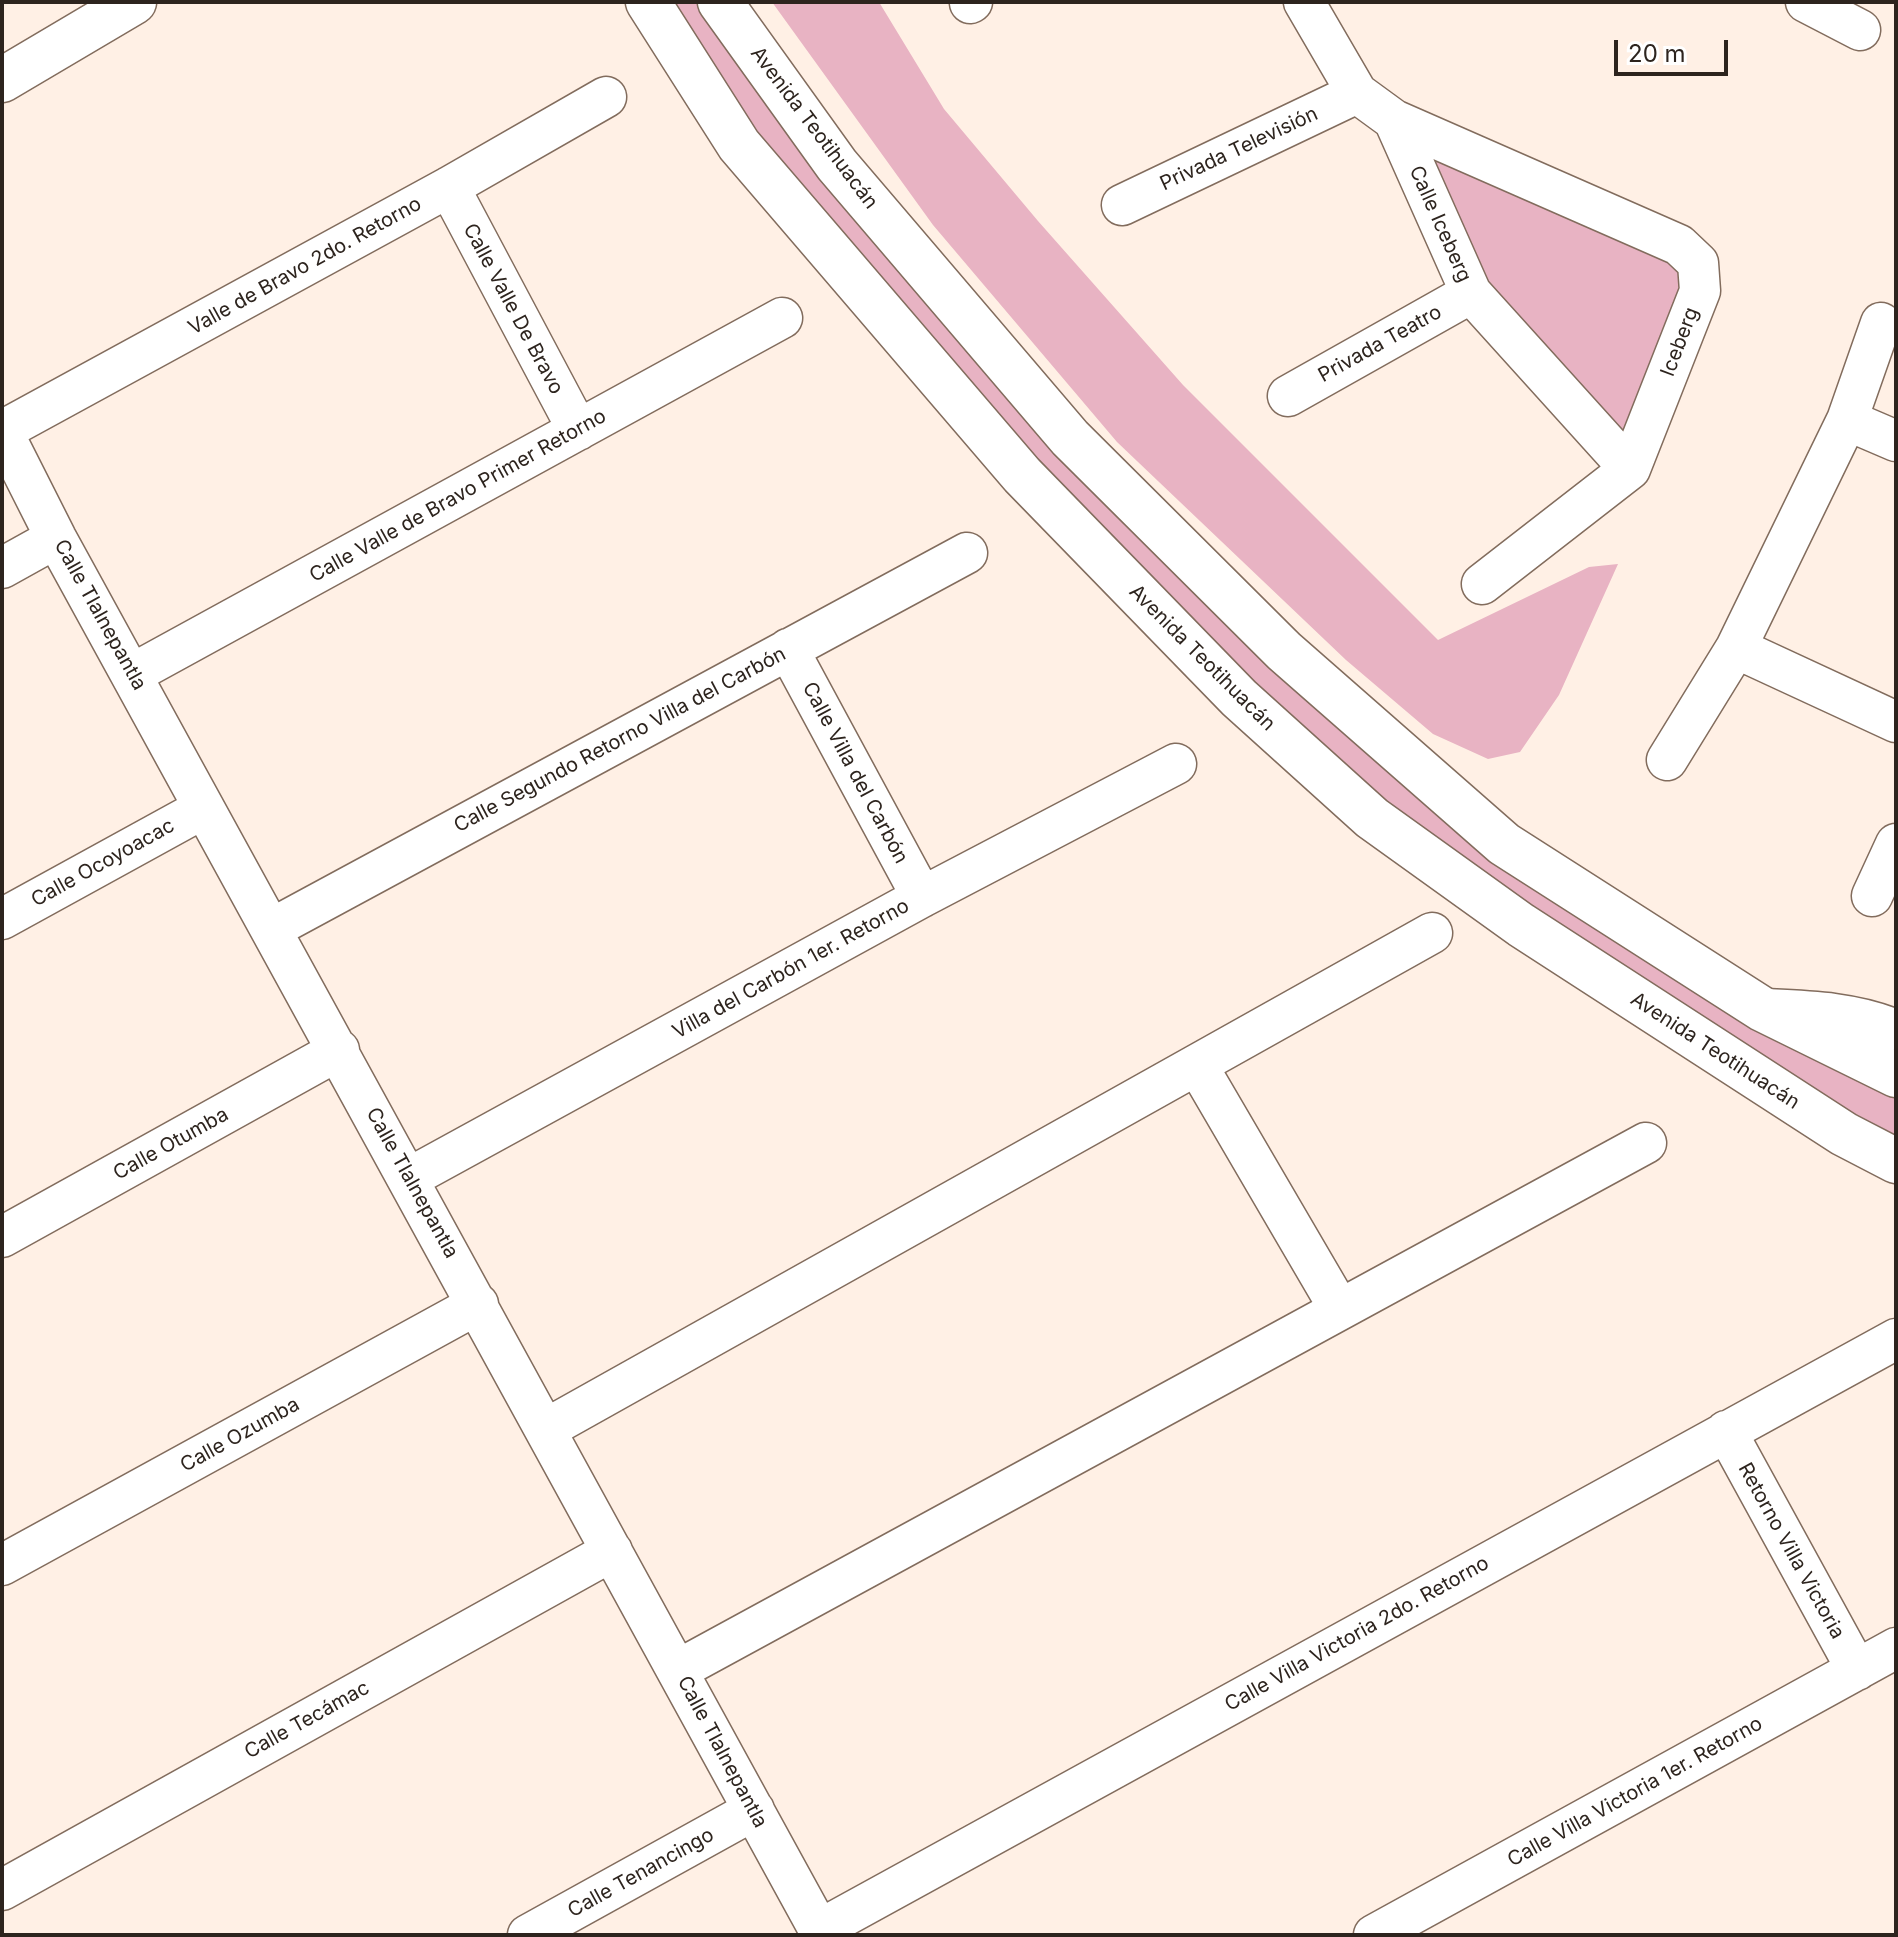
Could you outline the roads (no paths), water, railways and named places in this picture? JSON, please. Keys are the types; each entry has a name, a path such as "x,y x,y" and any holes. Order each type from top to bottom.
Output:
{"main road":[{"path":"2,80 134,2"},
{"name":"Avenida Teotihuacán","path":"648,2 749,157 1022,475 1239,698 1372,818 1521,925 1844,1134 1896,1161"},
{"name":"Avenida Teotihuacán","path":"720,2 837,165 1070,438 1284,651 1504,844 1762,1009 1896,1075"}],"street":[{"name":"Calle Iceberg","path":"1304,2 1357,93 1394,120 1471,293 1630,469"},
{"path":"1806,2 1860,30"},
{"name":"Privada Televisión","path":"1122,205 1357,93"},
{"name":"Valle de Bravo 2do. Retorno","path":"2,431 449,187 606,97"},
{"name":"Iceberg","path":"1394,120 1679,245 1698,263 1700,291 1630,469"},
{"name":"Calle Valle De Bravo","path":"449,187 578,430"},
{"name":"Privada Teatro","path":"1288,396 1471,293"},
{"name":"Calle Valle de Bravo Primer Retorno","path":"134,673 782,318"},
{"path":"1667,760 1736,648 1847,420 1881,323"},
{"path":"1847,420 1896,441"},
{"name":"Calle Tlalnepantla","path":"2,431 56,538 134,673 204,808 273,928 821,1932"},
{"path":"1482,584 1630,469"},
{"path":"2,568 56,538"},
{"name":"Calle Segundo Retorno Villa del Carbón","path":"273,928 967,553"},
{"path":"1736,648 1896,722"},
{"name":"Calle Villa del Carbón","path":"788,649 922,897"},
{"name":"Villa del Carbón 1er. Retorno","path":"409,1178 922,897 1176,764"},
{"name":"Calle Ocoyoacac","path":"2,919 204,808"},
{"path":"1872,896 1896,844"},
{"path":"546,1429 1432,933"},
{"path":"1762,1009 1826,1012 1877,1022 1896,1030"},
{"name":"Calle Otumba","path":"2,1237 339,1050"},
{"path":"1197,1065 1339,1308"},
{"path":"678,1670 1646,1143"},
{"name":"Calle Ozumba","path":"2,1565 478,1304"},
{"name":"Calle Villa Victoria 2do. Retorno","path":"821,1932 1896,1339"},
{"name":"Retorno Villa Victoria","path":"1726,1431 1857,1670"},
{"name":"Calle Tecámac","path":"2,1890 612,1551"},
{"name":"Calle Villa Victoria 1er. Retorno","path":"1374,1935 1896,1648"},
{"name":"Calle Tenancingo","path":"528,1935 754,1810"}]}
